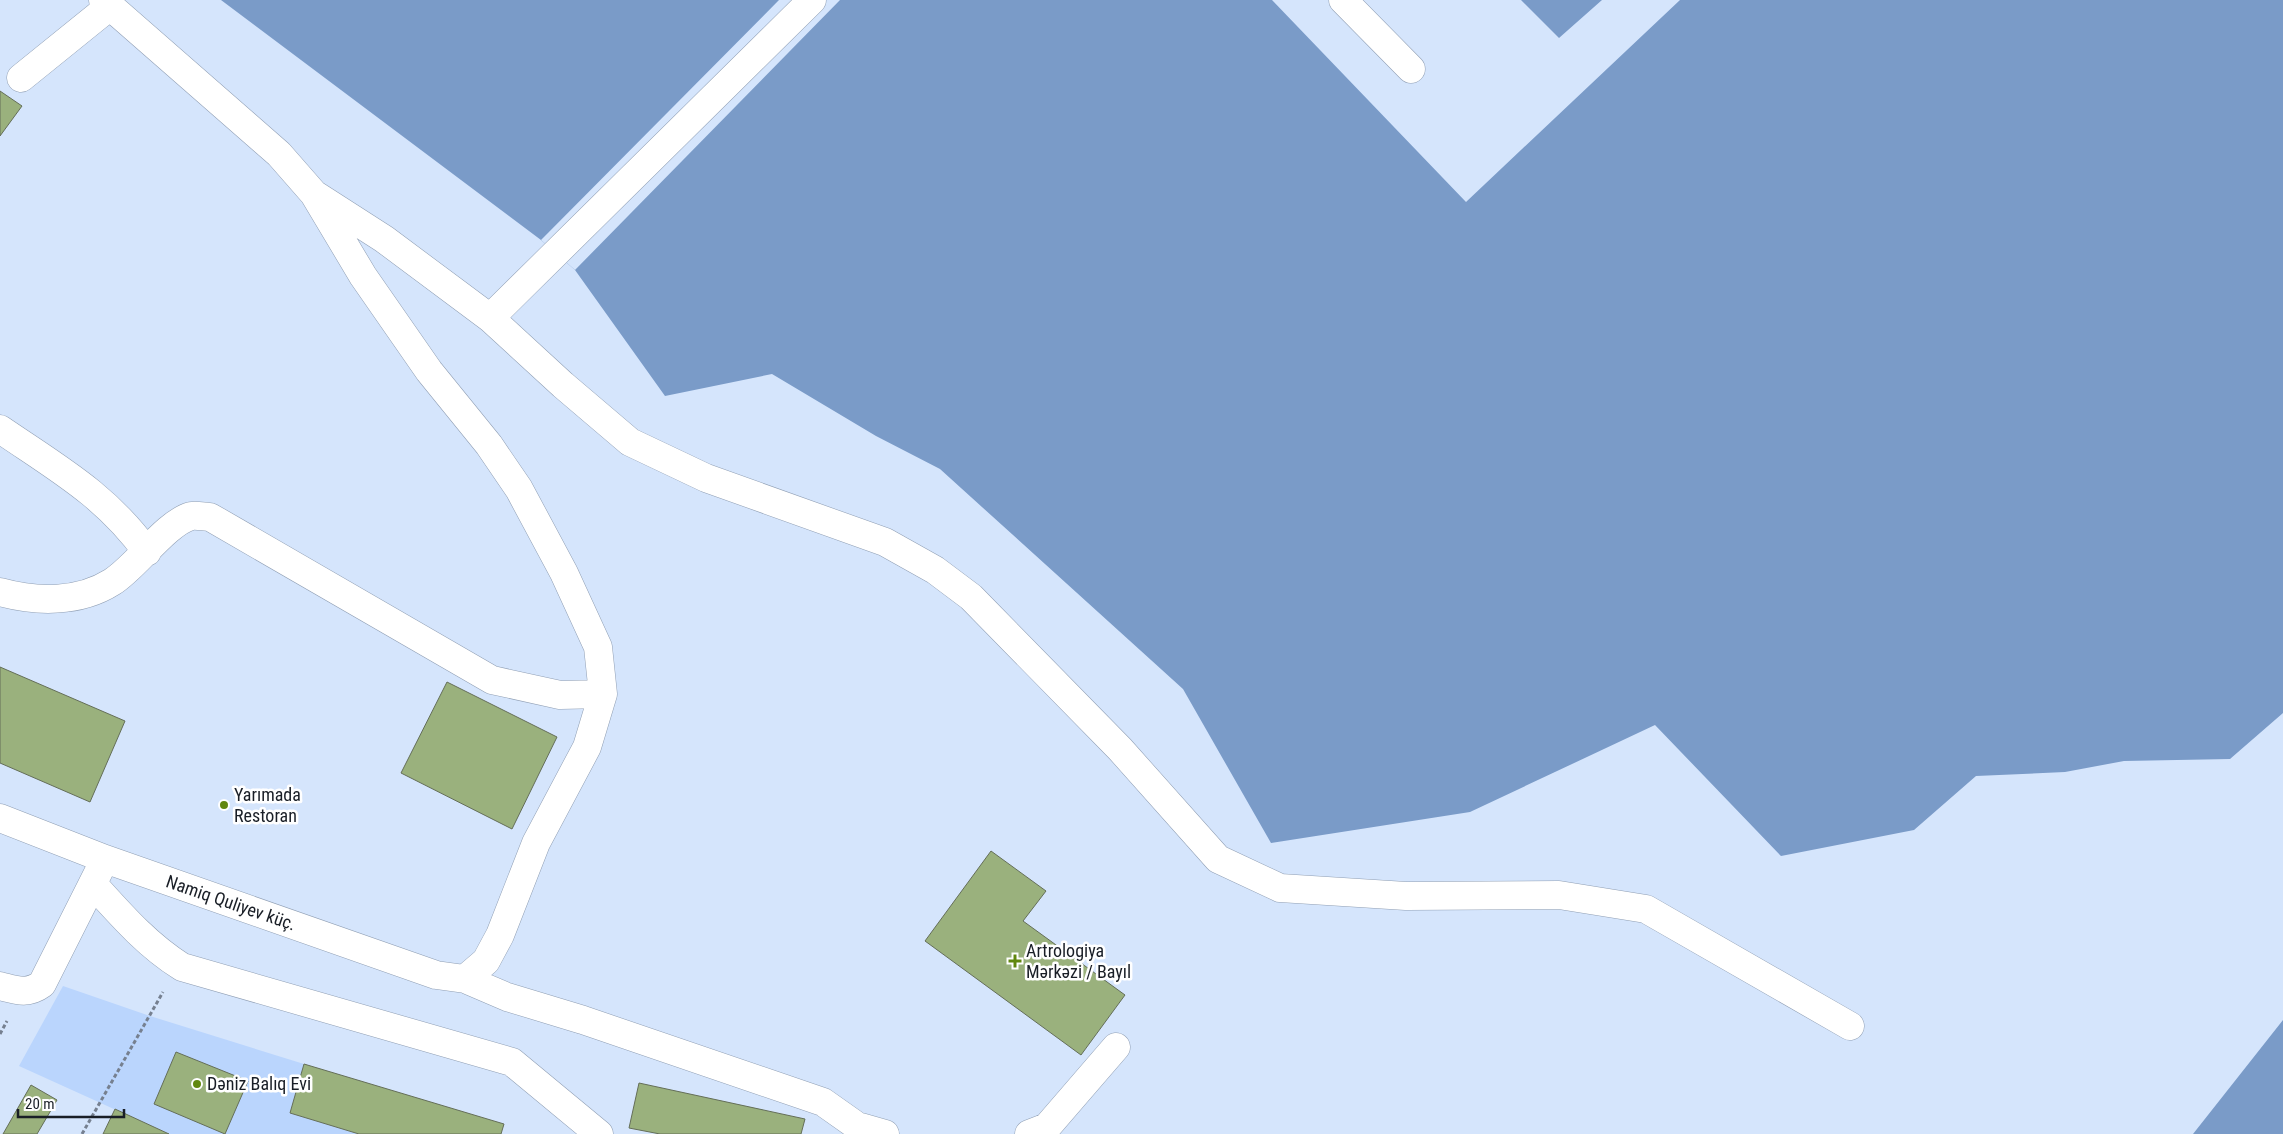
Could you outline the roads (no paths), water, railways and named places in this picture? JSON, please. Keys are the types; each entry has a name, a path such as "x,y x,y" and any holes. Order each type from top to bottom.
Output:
{"street":[{"path":"490,318 812,0"},
{"path":"1343,0 1411,69"},
{"path":"21,78 106,3 279,154 314,194 363,276 429,371 489,445 519,489 564,573 598,647 603,694 587,747 536,843 500,935 486,961 465,979"},
{"path":"314,194 384,239 490,318 563,385 630,442 706,478 885,542 935,570 978,604 1120,750 1218,859 1280,888 1406,896 1560,895 1646,909 1850,1026"},
{"path":"0,429 94,492 128,525 147,552"},
{"path":"0,592 34,599 75,598 112,582 147,552 174,525 192,516 210,517 492,680 560,695 603,694"},
{"name":"Namiq Quliyev küç.","path":"0,818 104,859 436,975 465,979 507,997 582,1020 823,1102 857,1130 885,1134"},
{"path":"0,986 23,992 33,991 42,984 104,859"},
{"path":"93,884 140,935 160,953 182,968 512,1062 599,1134"},
{"path":"1029,1134 1047,1127 1116,1047"}],"place":[{"name":"Yarımada Restoran","path":"224,805"},
{"name":"Artrologiya Mərkəzi / Bayıl","path":"1015,961"},
{"name":"Dəniz Balıq Evi","path":"197,1084"}]}
